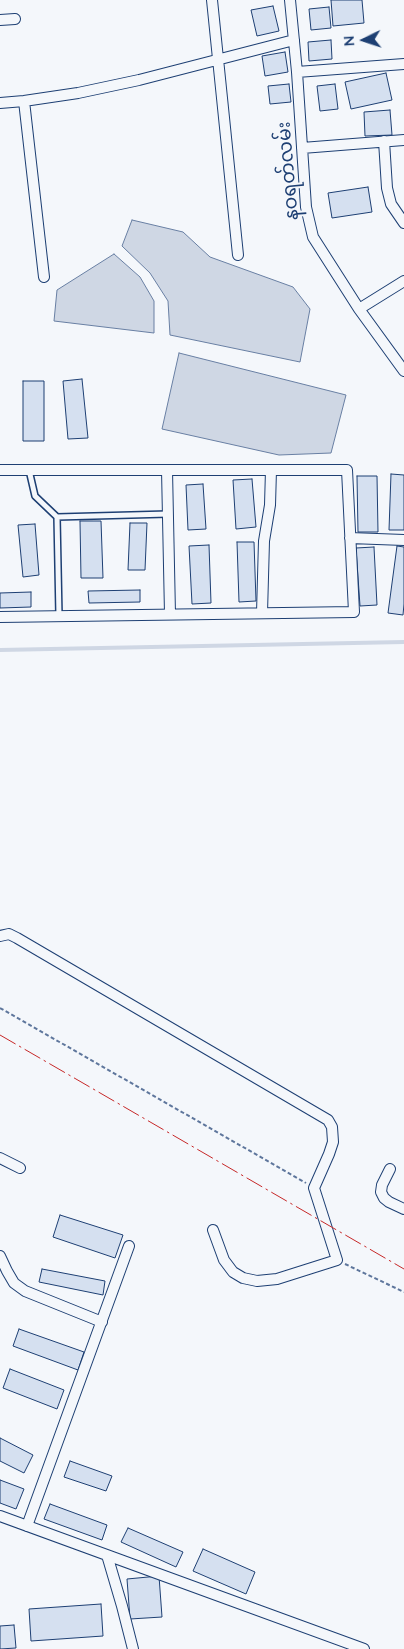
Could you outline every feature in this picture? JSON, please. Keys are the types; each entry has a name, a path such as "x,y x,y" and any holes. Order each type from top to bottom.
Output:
{"street":[{"path":"212,0 238,255"},
{"name":"နဝရတ်လမ်း","path":"290,0 298,72 306,207 313,236 359,309 404,371"},
{"path":"0,20 16,19"},
{"path":"0,103 78,93 139,80 218,58 294,40"},
{"path":"298,72 404,64"},
{"path":"24,101 44,276"},
{"path":"302,148 404,140"},
{"path":"384,142 387,188 391,204 404,223"},
{"path":"359,309 404,281"},
{"path":"0,470 347,470 354,612 0,617"},
{"path":"167,470 170,614"},
{"path":"262,613 264,541 270,505 271,470"},
{"path":"350,538 404,540"},
{"path":"0,936 9,934 17,938 328,1120 332,1127 333,1142 330,1154 314,1188 337,1260 277,1279 257,1281 243,1278 233,1272 224,1260 212,1230"},
{"path":"0,1158 20,1168"},
{"path":"390,1169 382,1185 384,1198 404,1209"},
{"path":"27,1526 129,1246"},
{"path":"0,1256 6,1271 14,1283 26,1291 102,1322"},
{"path":"0,1516 364,1649"},
{"path":"107,1555 133,1649"}],"lane":[{"path":"28,470 35,496 57,517 59,616"},
{"path":"57,517 168,514"}],"path":[{"path":"0,1008 314,1188"},
{"path":"337,1260 404,1292"}],"shaded area":[{"path":"132,220 183,232 210,257 293,287 310,309 300,362 170,335 168,301 150,273 122,246"},
{"path":"114,254 140,277 154,301 154,333 54,321 57,290"},
{"path":"179,353 346,395 331,453 279,455 162,429"}],"building":[{"path":"331,0 362,0 364,23 333,26"},
{"path":"273,6 279,31 257,36 251,10"},
{"path":"329,7 331,28 311,30 309,9"},
{"path":"331,40 332,59 309,61 308,42"},
{"path":"285,52 288,72 265,76 262,56"},
{"path":"386,73 392,100 351,109 345,82"},
{"path":"289,84 291,102 270,104 268,86"},
{"path":"335,84 338,109 320,111 317,86"},
{"path":"390,110 392,135 365,136 364,112"},
{"path":"368,187 372,212 332,218 328,193"},
{"path":"82,379 88,438 68,439 63,381"},
{"path":"23,381 44,381 44,441 23,441"},
{"path":"391,474 404,475 404,530 389,530"},
{"path":"357,476 377,476 378,532 358,532"},
{"path":"252,479 256,527 236,529 233,480"},
{"path":"203,484 206,529 188,530 186,485"},
{"path":"80,521 101,521 103,578 81,578"},
{"path":"130,523 147,523 145,570 128,570"},
{"path":"35,524 39,575 23,577 18,525"},
{"path":"237,542 254,542 256,601 239,602"},
{"path":"209,545 211,603 192,604 189,546"},
{"path":"397,546 404,547 403,615 388,613"},
{"path":"374,547 377,605 360,606 356,548"},
{"path":"140,590 140,602 89,603 88,591"},
{"path":"31,592 31,607 0,608 0,593"},
{"path":"60,1215 123,1235 115,1258 53,1237"},
{"path":"42,1269 105,1281 103,1295 39,1282"},
{"path":"19,1329 84,1352 78,1370 13,1346"},
{"path":"10,1369 64,1390 57,1409 3,1388"},
{"path":"0,1438 33,1455 24,1473 0,1461"},
{"path":"70,1461 112,1476 106,1491 64,1477"},
{"path":"0,1480 24,1489 16,1509 0,1503"},
{"path":"50,1504 107,1525 102,1540 44,1519"},
{"path":"128,1528 183,1552 176,1567 121,1542"},
{"path":"203,1549 255,1572 246,1594 193,1571"},
{"path":"159,1576 162,1617 130,1619 127,1579"},
{"path":"101,1604 103,1636 31,1641 29,1609"},
{"path":"14,1625 16,1648 0,1649 0,1626"}],"waterway":[{"path":"0,650 404,642"}],"power":[{"path":"0,1035 404,1269"}]}
